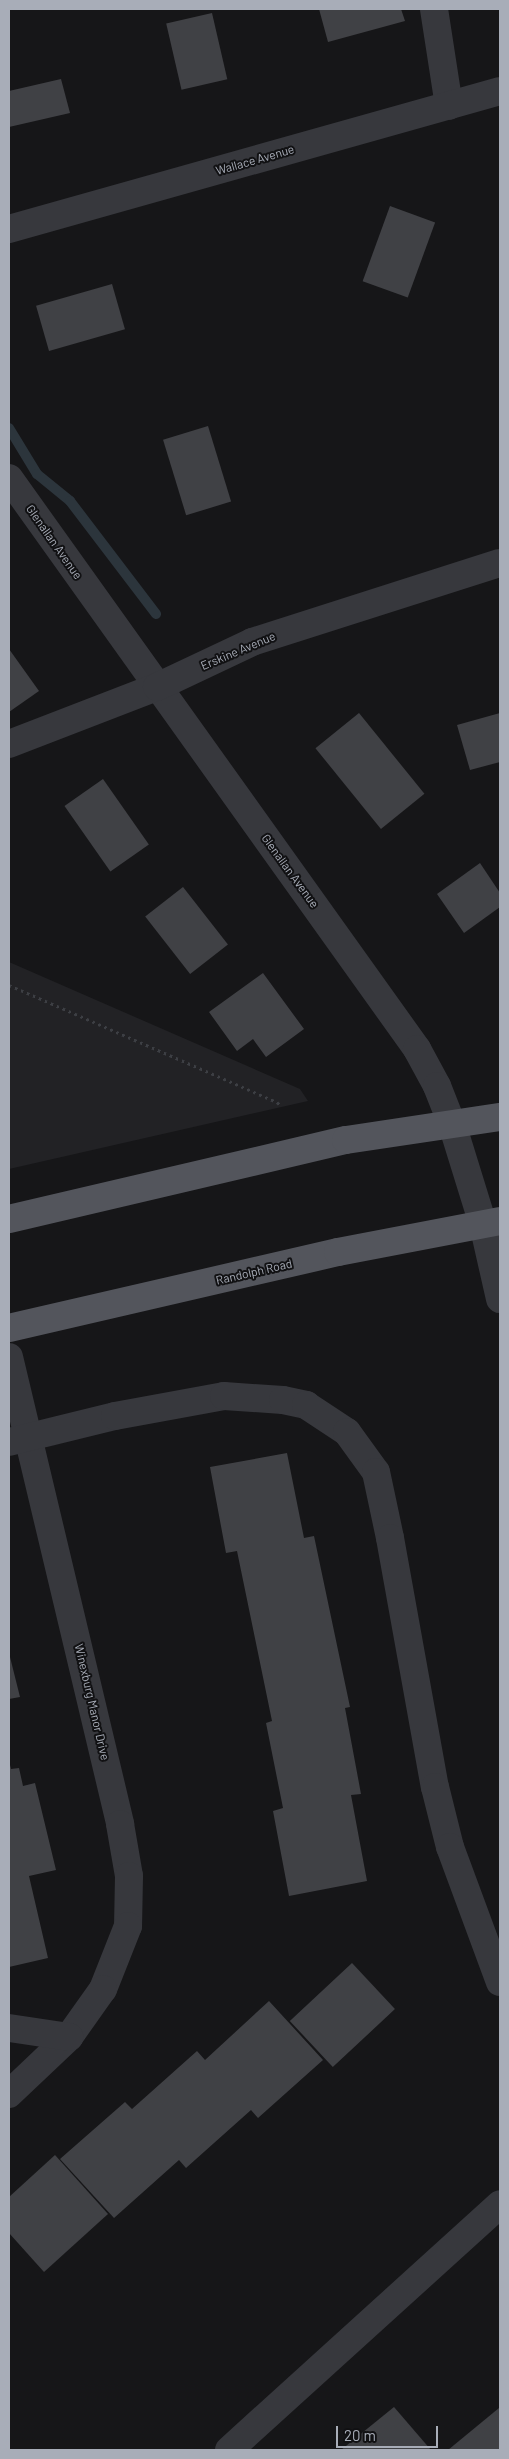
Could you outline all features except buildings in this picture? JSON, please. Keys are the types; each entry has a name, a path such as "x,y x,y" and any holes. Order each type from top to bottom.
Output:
{"main road":[{"path":"9,1219 346,1140 500,1117"},
{"name":"Randolph Road","path":"9,1328 338,1252 492,1222"}],"street":[{"path":"434,9 449,106"},
{"name":"Wallace Avenue","path":"9,229 500,92"},
{"name":"Glenallan Avenue","path":"9,478 417,1049 437,1086 492,1222 500,1298"},
{"name":"Erskine Avenue","path":"9,744 157,687 252,642 500,563"},
{"name":"Winexburg Manor Drive","path":"9,1357 19,1439 120,1824 129,1876 128,1926 103,1989 68,2037 9,2094"},
{"path":"19,1439 115,1416 224,1396 283,1400 306,1405 347,1432 376,1472 390,1538 435,1787 450,1847 500,1982"},
{"path":"9,2028 68,2037"},
{"path":"229,2450 500,2204"}],"path":[{"path":"9,985 268,1098 282,1106"}],"shaded area":[{"path":"9,962 300,1089 308,1101 9,1169"}],"waterway":[{"path":"9,428 37,474 70,501 156,614"}]}
